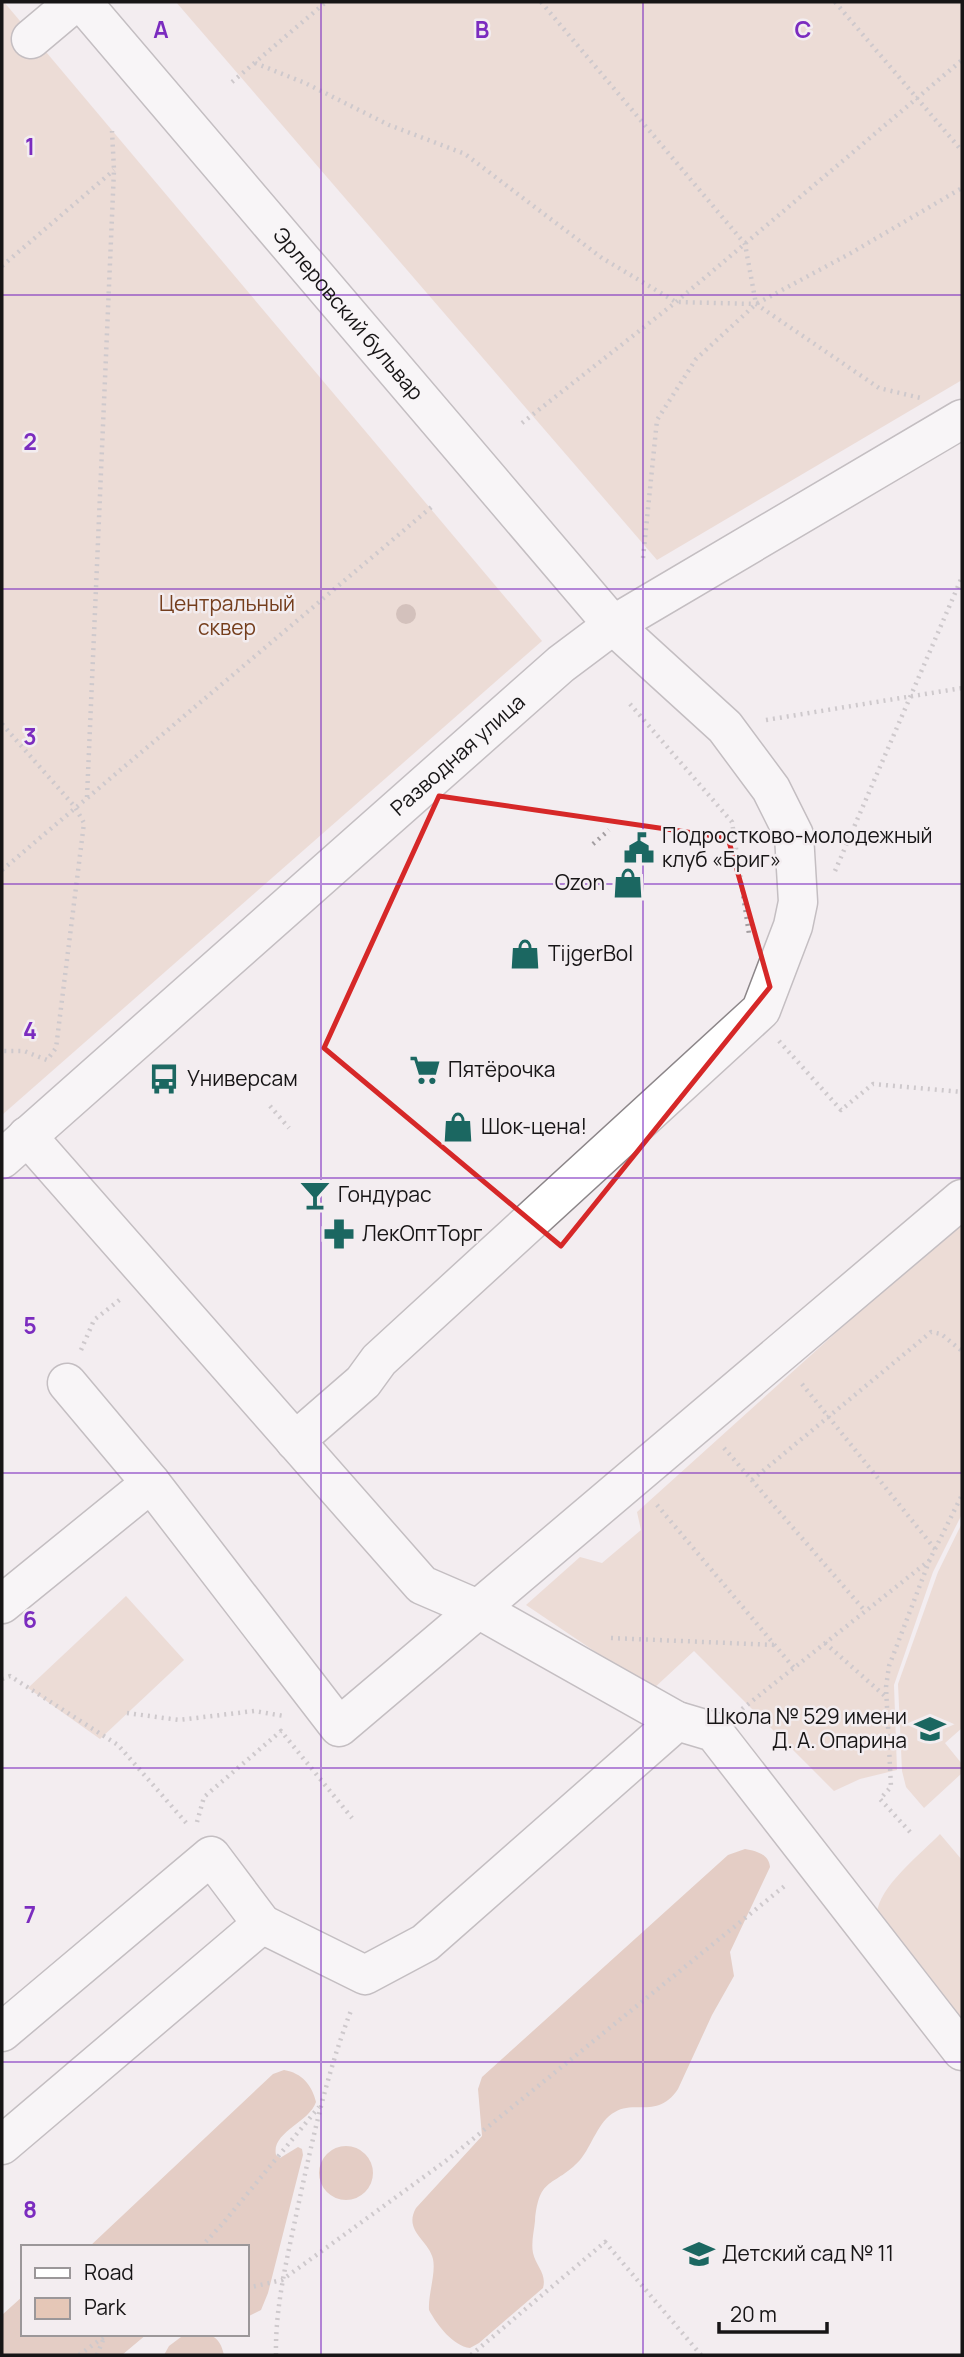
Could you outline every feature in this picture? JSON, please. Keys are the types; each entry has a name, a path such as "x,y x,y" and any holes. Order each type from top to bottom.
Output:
{"street":[{"path":"31,39 75,2"},
{"name":"Эрлеровский бульвар","path":"82,2 613,625 725,727 771,789 794,835 798,902 793,926 761,1010 379,1360 363,1381 295,1441"},
{"name":"Разводная улица","path":"14,1148 561,664 613,625 962,418"},
{"path":"14,1148 150,1276 422,1585 480,1609 677,1721 714,1732 962,2051"},
{"path":"66,1383 151,1483 339,1727 962,1199"},
{"path":"2,1604 151,1483"},
{"path":"2,2032 211,1856 262,1924 365,1975 425,1943 677,1721"},
{"path":"2,2146 262,1924"}],"path":[{"path":"232,82 326,2"},
{"path":"541,2 745,244 756,304"},
{"path":"835,2 962,151"},
{"path":"522,423 676,302 962,60"},
{"path":"255,63 305,83 388,125 465,154 602,258 676,302 756,304 879,388 929,400"},
{"path":"87,797 114,170 111,131"},
{"path":"2,266 114,170"},
{"path":"643,558 657,420 696,359 756,304 851,253 962,188"},
{"path":"2,870 435,504"},
{"path":"798,902 830,881 962,577"},
{"path":"725,727 962,688"},
{"path":"2,724 75,807 84,823 56,1048 47,1060 24,1051 2,1051"},
{"path":"593,844 609,830"},
{"path":"270,1106 289,1128"},
{"path":"66,1383 93,1320 150,1276"},
{"path":"752,1480 931,1332 941,1334 962,1351"},
{"path":"779,1355 935,1549"},
{"path":"701,1421 865,1611"},
{"path":"635,1478 794,1668"},
{"path":"909,1832 880,1799 891,1787 887,1698 889,1666 930,1559 962,1495"},
{"path":"714,1732 930,1559"},
{"path":"608,1638 775,1645"},
{"path":"825,1643 887,1698"},
{"path":"2,1679 10,1676 118,1745 194,1832 204,1797 281,1731 352,1818"},
{"path":"248,2288 282,2280 447,2160 815,1861"},
{"path":"276,2355 282,2280 319,2106 338,2045 365,1975"},
{"path":"203,2245 319,2106"},
{"path":"471,2355 606,2242 701,2355"},
{"path":"79,2355 106,2336"},
{"path":"97,2355 106,2336"}],"highlighted area":[{"path":"439,796 728,838 770,987 561,1246 324,1048"}],"green space":[{"name":"Центральный сквер","path":"2,2 542,641 2,1115"},
{"path":"176,2 962,2 962,380 657,560"},
{"path":"962,1219 962,1514 933,1572 894,1685 897,1770 860,1779 834,1791 694,1651 652,1690 526,1605 580,1557 602,1563 641,1530 637,1512"},
{"name":"Школа № 529 имени Д. А. Опарина","path":"962,1523 962,1728 945,1743 962,1764 962,1773 924,1808 906,1787 902,1771 898,1684 938,1572"},
{"path":"126,1596 184,1660 100,1739 28,1688"},
{"path":"940,1834 962,1860 962,2035 877,1914 879,1904 893,1882"}],"shaded area":[{"path":"745,1849 765,1856 770,1867 730,1952 734,1976 712,2015 678,2089 662,2104 622,2109 609,2116 580,2160 544,2189 537,2206 532,2245 534,2258 544,2278 543,2288 479,2343 470,2348 458,2343 441,2328 429,2310 433,2259 415,2229 413,2216 416,2208 482,2136 478,2089 482,2077 728,1855"},
{"path":"284,2070 296,2074 312,2090 316,2102 306,2116 279,2140 276,2147 276,2155 280,2158 298,2147 302,2149 303,2155 268,2293 261,2310 248,2316 248,2245 91,2245 273,2074"},
{"path":"351,2146 361,2150 369,2158 373,2173 369,2188 361,2196 341,2200 331,2196 323,2188 319,2168 323,2158 331,2150"},
{"path":"21,2298 21,2336 145,2336 122,2355 2,2355 2,2315"},
{"path":"182,2336 210,2336 219,2342 224,2355 164,2355 169,2346"}],"place":[{"name":"Подростково-молодежный клуб «Бриг»","path":"639,848"},
{"name":"Ozon","path":"628,883"},
{"name":"TijgerBol","path":"525,954"},
{"name":"Пятёрочка","path":"425,1070"},
{"name":"Универсам","path":"164,1079"},
{"name":"Шок-цена!","path":"458,1127"},
{"name":"Гондурас","path":"315,1195"},
{"name":"ЛекОптТорг","path":"339,1234"},
{"name":"Школа № 529 имени Д. А. Опарина","path":"930,1729"},
{"name":"Детский сад № 11","path":"699,2254"}]}
